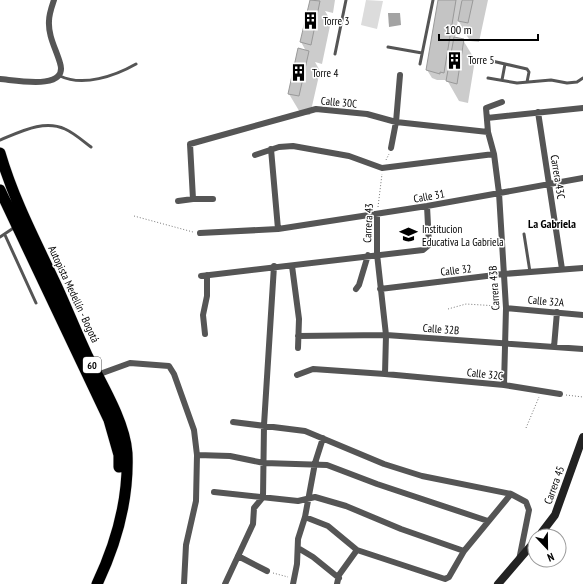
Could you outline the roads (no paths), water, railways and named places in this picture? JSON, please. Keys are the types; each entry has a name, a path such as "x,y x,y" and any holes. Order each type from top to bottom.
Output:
{"highway":[{"name":"Autopista Medellín - Bogotá","path":"0,153 7,177 21,212 120,427 127,453 126,495 121,522 111,552 97,584"},
{"name":"Autopista Medellín - Bogotá","path":"0,190 109,420 119,455 119,493 112,529 103,554 89,584"}],"main road":[{"name":"Carrera 45","path":"545,528 555,515 581,447 583,437"},
{"path":"498,584 527,551"}],"street":[{"path":"0,79 43,82 60,76 62,71 61,64 51,37 48,20 54,0"},
{"path":"391,148 396,122 400,75"},
{"path":"502,102 488,106 487,118 583,108"},
{"name":"Calle 30C","path":"193,199 190,144 316,109 367,114 396,122 488,132"},
{"name":"Carrera 43C","path":"538,112 562,269"},
{"name":"Carrera 43B","path":"487,118 488,132 494,154 499,193 506,308 504,385"},
{"path":"254,155 270,149 293,146 349,156 382,168 494,154"},
{"path":"270,149 278,229"},
{"name":"Calle 31","path":"200,233 278,229 427,206 583,178"},
{"path":"178,201 213,199"},
{"path":"205,334 203,315 207,296 204,275 274,266 292,266 427,248 429,245 427,206"},
{"name":"Carrera 43","path":"377,214 377,254 386,335 385,374"},
{"path":"356,289 359,285 368,255"},
{"path":"225,584 253,524 254,508 263,497 264,425 274,266"},
{"path":"292,266 299,319 298,348"},
{"name":"Calle 32","path":"380,289 503,274 583,268"},
{"name":"Calle 32A","path":"506,308 583,315"},
{"path":"554,347 557,312"},
{"name":"Calle 32B","path":"298,336 386,335 583,349"},
{"path":"97,375 130,363 169,366 174,374 194,430 197,455 196,501 186,545 184,584"},
{"name":"Calle 32C","path":"297,375 313,369 385,374 504,385 560,394"},
{"path":"233,422 264,425 305,432 384,464 422,476 511,494 526,502 529,510 518,562"},
{"path":"293,582 298,564 298,539 305,517 315,463 323,438"},
{"path":"197,455 230,456 264,463 304,465 315,463 327,465 377,484 488,521"},
{"path":"214,492 298,501 315,497 346,506 464,552"},
{"path":"305,517 328,526 357,550 445,579 449,577 464,552 511,494"},
{"path":"298,548 313,557 338,581 357,550"},
{"path":"238,556 267,571"}],"lane":[{"path":"335,54 346,0"},
{"path":"420,64 433,0"},
{"path":"388,47 422,53"},
{"path":"492,60 527,69 529,72 527,82"},
{"path":"60,76 67,80 89,80 122,72 136,64"},
{"path":"502,80 505,64"},
{"path":"488,78 517,82 551,80 567,83 577,82 583,78"},
{"path":"0,140 28,130 49,125 65,129 91,146"},
{"path":"0,237 16,226"},
{"path":"524,234 530,272"},
{"path":"5,235 36,303"}],"place":[{"name":"Torre 3","path":"310,21"},
{"name":"Torre 5","path":"455,60"},
{"name":"Torre 4","path":"299,73"},
{"name":"Institucion Educativa La Gabriela","path":"409,235"}],"district":[{"name":"La Gabriela","path":"552,224"}]}
